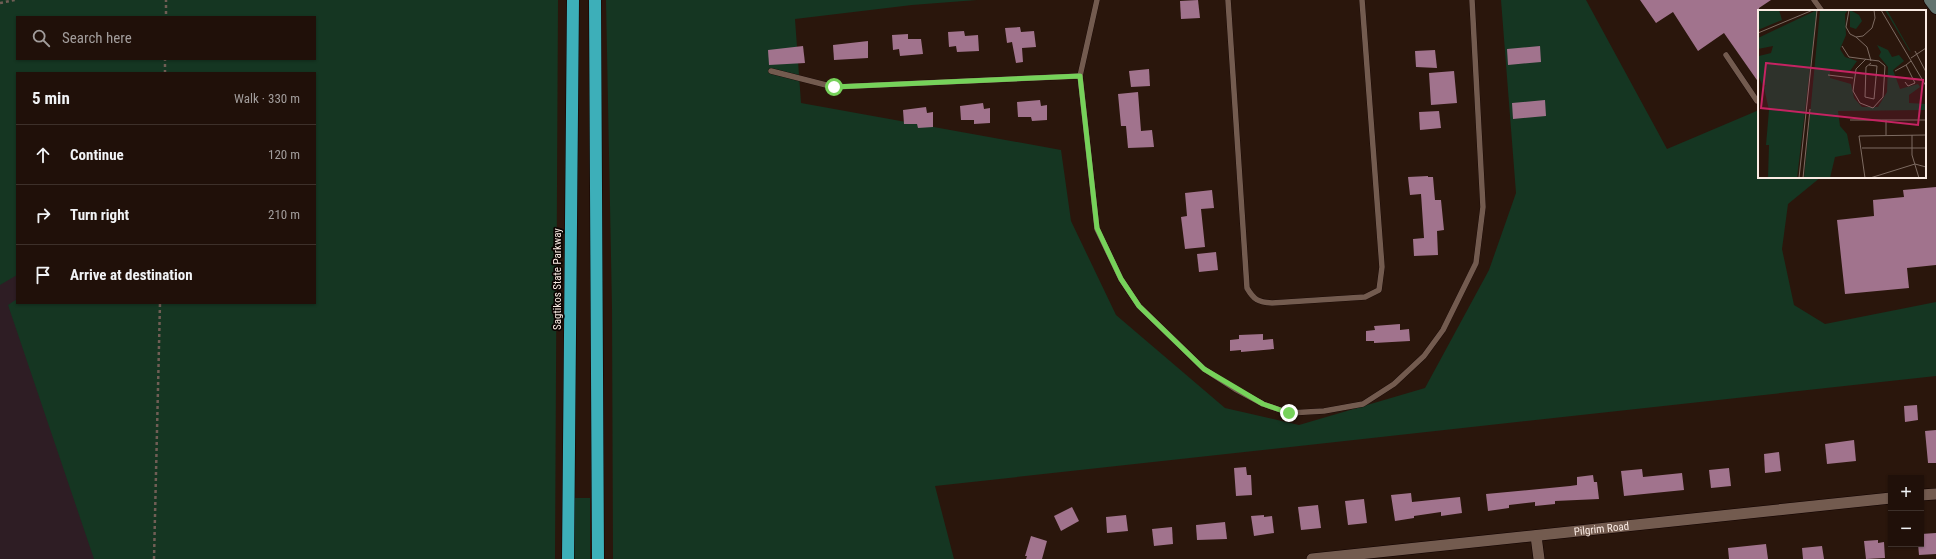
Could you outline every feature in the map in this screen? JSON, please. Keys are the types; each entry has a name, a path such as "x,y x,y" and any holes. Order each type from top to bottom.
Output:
{"highway":[{"name":"Sagtikos State Parkway","path":"568,559 572,0"},
{"path":"595,0 598,559"}],"main road":[{"path":"1930,0 1936,8"}],"street":[{"path":"1924,495 1936,494"},
{"name":"Pilgrim Road","path":"1312,559 1888,498"},
{"path":"1536,536 1539,559"}],"lane":[{"path":"1097,0 1080,76 1097,228 1121,279 1139,306 1204,369 1263,404 1289,413 1324,412 1363,404 1394,384 1424,356 1443,330 1476,263 1483,207 1472,0"},
{"path":"1228,0 1247,288 1254,299 1261,303 1272,303 1365,297 1379,290 1382,267 1362,0"},
{"path":"1814,0 1821,10"},
{"path":"1726,55 1758,100"},
{"path":"771,71 834,87 1080,76"}],"path":[{"path":"0,3 16,0"},
{"path":"165,0 166,16"},
{"path":"164,72 165,60"},
{"path":"154,559 160,304"}],"shaded area":[{"path":"0,0 16,16 16,304 17,304 138,559 0,559"}],"green space":[{"path":"0,0 558,0 555,559 94,559 8,305 16,300 16,304 316,304 316,72 16,72 16,276 0,285"},
{"path":"606,0 977,0 912,5 795,19 801,103 1061,150 1071,221 1116,315 1225,408 1299,425 1425,388 1489,270 1516,193 1501,0 1586,0 1667,149 1758,110 1758,178 1820,178 1788,204 1782,249 1794,305 1825,324 1936,302 1936,376 935,486 954,559 613,559 612,308"},
{"path":"575,498 590,498 590,559 574,559"}],"building":[{"path":"1198,0 1200,18 1181,19 1180,1"},
{"path":"1640,0 1771,0 1758,10 1758,82 1724,33 1698,51 1673,12 1656,23"},
{"path":"1020,27 1021,32 1034,31 1036,47 1022,48 1023,62 1016,63 1012,42 1007,43 1005,28"},
{"path":"964,31 965,36 978,35 979,51 957,52 956,46 949,47 948,32"},
{"path":"908,34 908,39 921,39 923,54 900,56 899,49 893,50 892,35"},
{"path":"868,41 868,58 834,60 833,45"},
{"path":"803,46 805,63 769,65 768,50"},
{"path":"1540,46 1541,62 1508,65 1507,49"},
{"path":"1435,50 1437,68 1416,67 1415,51"},
{"path":"1149,69 1150,86 1131,87 1129,71"},
{"path":"1454,71 1457,103 1431,105 1429,73"},
{"path":"1138,92 1141,131 1152,130 1154,147 1128,148 1126,126 1121,126 1118,94"},
{"path":"1040,100 1041,106 1047,105 1047,120 1032,121 1031,117 1018,117 1017,102"},
{"path":"1545,100 1546,116 1513,119 1512,103"},
{"path":"983,103 984,109 990,108 990,123 974,124 974,120 961,120 960,106"},
{"path":"926,107 927,113 933,112 933,127 918,128 917,124 904,124 903,110"},
{"path":"1439,111 1441,128 1420,130 1419,112"},
{"path":"1408,177 1433,177 1435,200 1441,200 1444,230 1437,231 1438,255 1414,256 1413,239 1424,238 1421,194 1410,195"},
{"path":"1936,187 1936,265 1907,268 1909,288 1845,294 1837,220 1874,216 1873,200 1904,197 1903,190"},
{"path":"1212,190 1214,208 1201,209 1205,247 1185,249 1181,217 1187,216 1185,193"},
{"path":"1216,252 1218,270 1199,272 1197,254"},
{"path":"1400,324 1400,330 1409,329 1410,341 1374,343 1374,341 1366,341 1366,331 1375,330 1374,326"},
{"path":"1263,334 1263,340 1273,339 1274,349 1241,352 1241,350 1230,351 1230,340 1239,339 1239,335"},
{"path":"1917,405 1918,420 1905,422 1904,406"},
{"path":"1936,430 1936,463 1928,463 1925,431"},
{"path":"1854,440 1856,461 1827,464 1825,444"},
{"path":"1779,452 1781,471 1765,473 1764,454"},
{"path":"1246,467 1247,475 1251,475 1252,495 1236,496 1234,468"},
{"path":"1729,468 1731,486 1711,488 1709,470"},
{"path":"1642,469 1643,477 1682,473 1684,490 1624,496 1621,471"},
{"path":"1593,475 1594,482 1597,482 1599,499 1555,501 1555,504 1535,506 1535,502 1509,505 1509,508 1488,511 1486,494 1577,485 1577,477"},
{"path":"1411,493 1412,502 1460,497 1462,513 1441,516 1441,512 1414,516 1414,518 1395,521 1391,495"},
{"path":"1364,499 1367,523 1348,525 1345,501"},
{"path":"1318,505 1321,528 1301,530 1298,507"},
{"path":"1072,507 1079,521 1061,531 1054,516"},
{"path":"1126,515 1128,531 1107,533 1106,517"},
{"path":"1264,515 1264,517 1272,516 1274,533 1254,536 1251,516"},
{"path":"1225,522 1227,539 1197,540 1196,525"},
{"path":"1172,527 1173,544 1154,546 1152,529"},
{"path":"1936,533 1936,554 1919,555 1918,547 1924,547 1924,534"},
{"path":"1031,536 1047,541 1042,559 1026,559 1027,556 1025,556"},
{"path":"1878,540 1878,543 1884,542 1885,558 1866,559 1864,541"},
{"path":"1766,544 1768,559 1729,559 1728,548"},
{"path":"1822,546 1824,559 1803,559 1802,548"}],"route":[{"path":"834,87 1080,76 1097,228 1121,279 1139,306 1204,369 1263,404 1289,413"}]}
